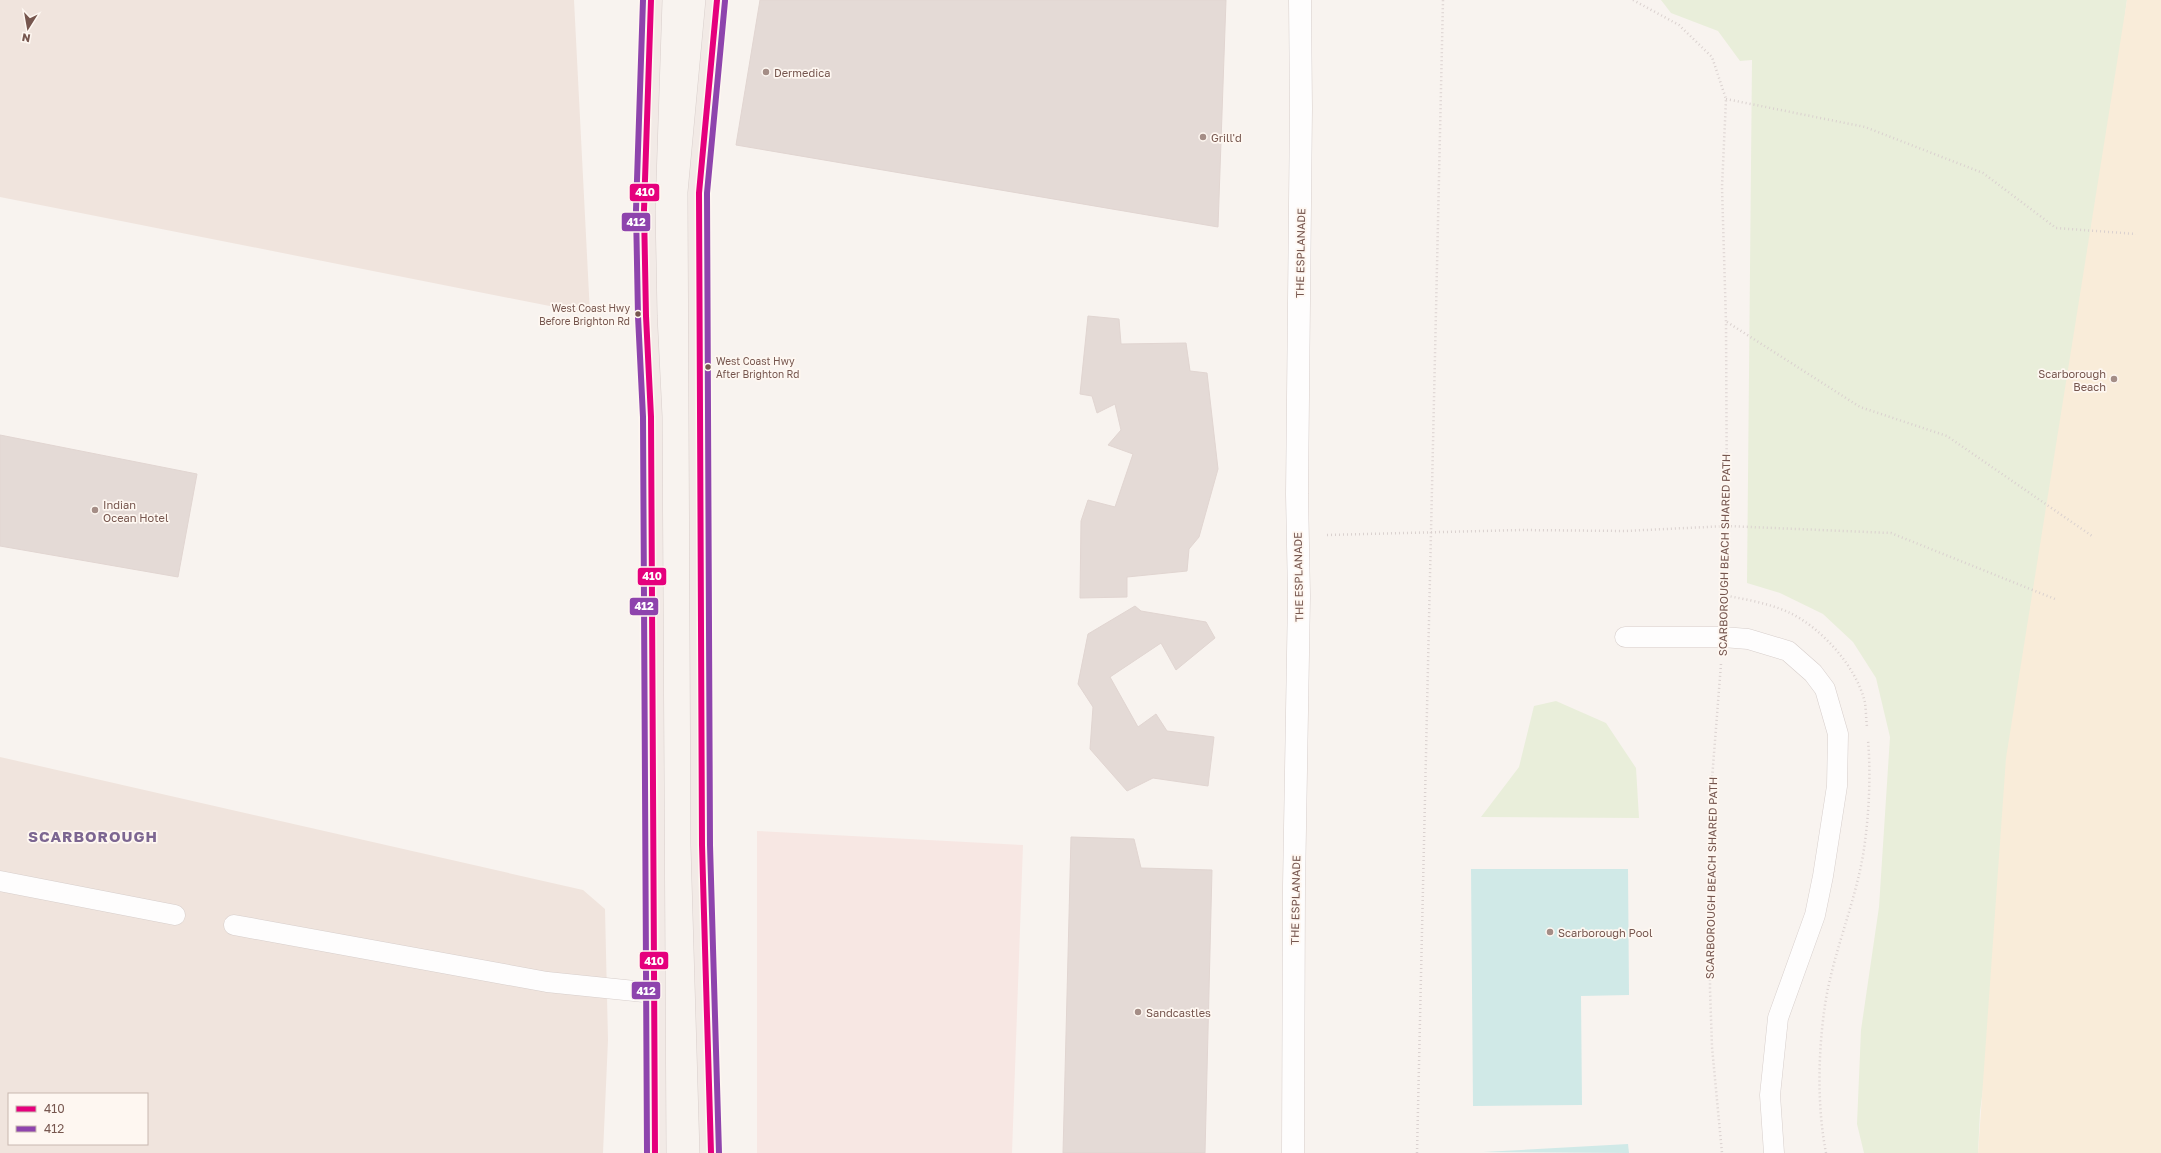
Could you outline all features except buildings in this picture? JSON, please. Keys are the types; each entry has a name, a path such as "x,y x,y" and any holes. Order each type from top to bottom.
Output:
{"highway":[{"path":"651,0 644,210 646,316 651,417 654,1153"},
{"path":"711,1153 702,844 699,193 717,0"}],"street":[{"name":"THE ESPLANADE","path":"1293,1153 1294,886 1299,596 1300,0"}],"lane":[{"path":"1625,637 1724,637 1748,639 1788,651 1813,673 1825,689 1838,734 1837,786 1823,876 1815,915 1778,1018 1770,1095 1774,1153"},
{"path":"0,881 175,915"},
{"path":"234,925 547,982 654,993"}],"path":[{"path":"1417,1153 1443,0"},
{"name":"SCARBOROUGH BEACH SHARED PATH","path":"1634,0 1679,25 1712,57 1726,99 1722,187 1726,322 1727,526 1723,595 1724,637 1711,792 1710,989 1712,1047 1722,1153"},
{"path":"1726,99 1866,127 1983,173 2056,228 2136,234"},
{"path":"1726,322 1860,407 1947,436 2092,536"},
{"path":"1298,535 1521,530 1625,531 1727,526 1891,533 2056,600"}],"shaded area":[{"path":"0,0 574,0 590,314 0,197"},
{"path":"0,757 583,890 605,909 608,1040 603,1153 0,1153"},
{"path":"757,831 1023,845 1012,1153 757,1153"}],"green space":[{"path":"1661,0 2127,0 1980,1112 1978,1153 1864,1153 1857,1124 1861,1030 1879,907 1890,737 1876,678 1853,642 1823,614 1780,593 1747,583 1752,60 1740,61 1718,31 1671,13"},
{"path":"1556,701 1606,723 1636,768 1639,818 1481,817 1519,767 1534,706"}],"sand":[{"name":"Scarborough Beach","path":"2127,0 2161,0 2161,1153 1978,1153 2006,758"}],"water":[{"name":"Scarborough Pool","path":"1471,869 1628,869 1629,995 1581,996 1582,1105 1473,1106"},
{"path":"1628,1144 1629,1153 1483,1152"}],"transit line":[{"name":"412","path":"643,0 636,210 638,316 643,417 647,1153"},
{"name":"410","path":"651,0 644,210 646,316 651,417 655,1153"},
{"name":"410","path":"711,1153 702,845 699,193 717,0"},
{"name":"412","path":"719,1153 710,845 707,193 725,1"}],"place":[{"name":"Dermedica","path":"766,72"},
{"name":"Grill'd","path":"1203,137"},
{"name":"West Coast Hwy Before Brighton Rd","path":"638,314"},
{"name":"West Coast Hwy After Brighton Rd","path":"708,367"},
{"name":"Scarborough Beach","path":"2114,379"},
{"name":"Indian Ocean Hotel","path":"95,510"},
{"name":"Scarborough Pool","path":"1550,932"},
{"name":"Sandcastles","path":"1138,1012"}],"district":[{"name":"SCARBOROUGH","path":"93,836"}]}
